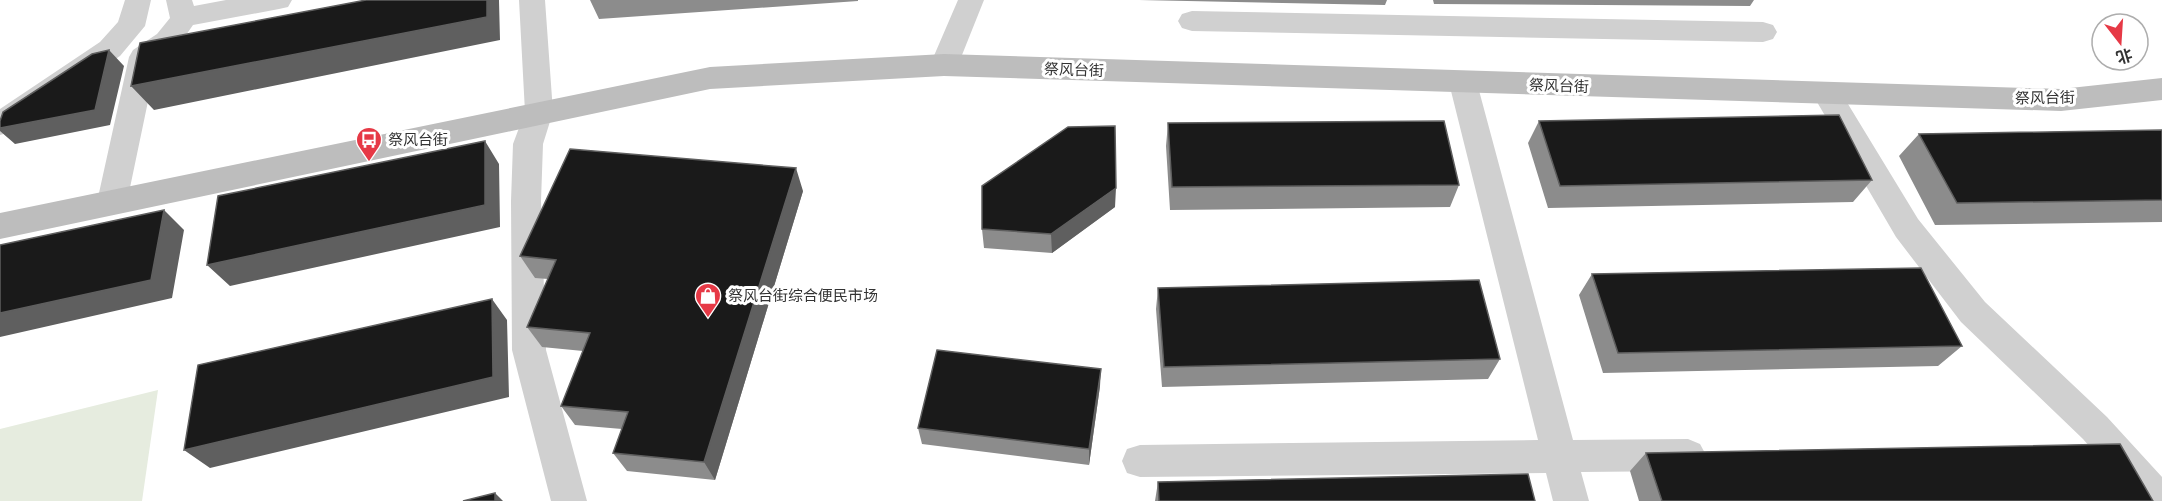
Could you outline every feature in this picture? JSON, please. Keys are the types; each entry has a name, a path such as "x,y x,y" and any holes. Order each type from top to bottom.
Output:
{"main road":[{"name":"祭风台街","path":"0,226 710,78 944,65 2061,100 2162,88"}],"street":[{"path":"0,124 110,49 132,26 138,0"},
{"path":"156,51 176,33 182,9 279,0"},
{"path":"532,0 539,112 528,144 526,201 529,350 569,501"},
{"path":"944,65 971,0"},
{"path":"1192,21 1416,13 1763,32"},
{"path":"112,202 143,57 156,51 202,42"},
{"path":"1463,83 1571,501"},
{"path":"1827,94 1907,228 1973,312 2096,428 2160,501"},
{"path":"2067,450 2115,450"},
{"path":"1140,461 1725,454"}],"shaded area":[{"path":"158,390 142,501 0,501 0,429"}],"building":[{"path":"366,0 487,0 487,17 131,86 140,43"},
{"path":"109,50 95,110 0,128 3,112 92,54"},
{"path":"1839,115 1872,180 1560,186 1539,121"},
{"path":"1444,121 1459,185 1172,187 1168,123"},
{"path":"1115,126 1116,188 1051,234 982,229 982,186 1068,127"},
{"path":"2162,130 2162,200 1957,203 1919,134"},
{"path":"485,141 485,205 207,265 218,196"},
{"path":"570,149 796,168 704,462 613,453 628,412 561,406 590,333 527,327 556,260 520,256"},
{"path":"164,210 151,280 0,313 0,245"},
{"path":"1921,268 1962,346 1618,353 1592,274"},
{"path":"1479,280 1500,359 1164,367 1158,288"},
{"path":"492,299 493,377 184,450 198,365"},
{"path":"937,350 1101,369 1089,449 918,428"},
{"path":"2120,444 2153,501 1662,501 1646,453"},
{"path":"1528,474 1535,501 1159,501 1158,482"},
{"path":"495,493 495,501 463,501"}],"place":[{"name":"祭风台街","path":"369,163"},
{"name":"祭风台街综合便民市场","path":"708,319"}]}
